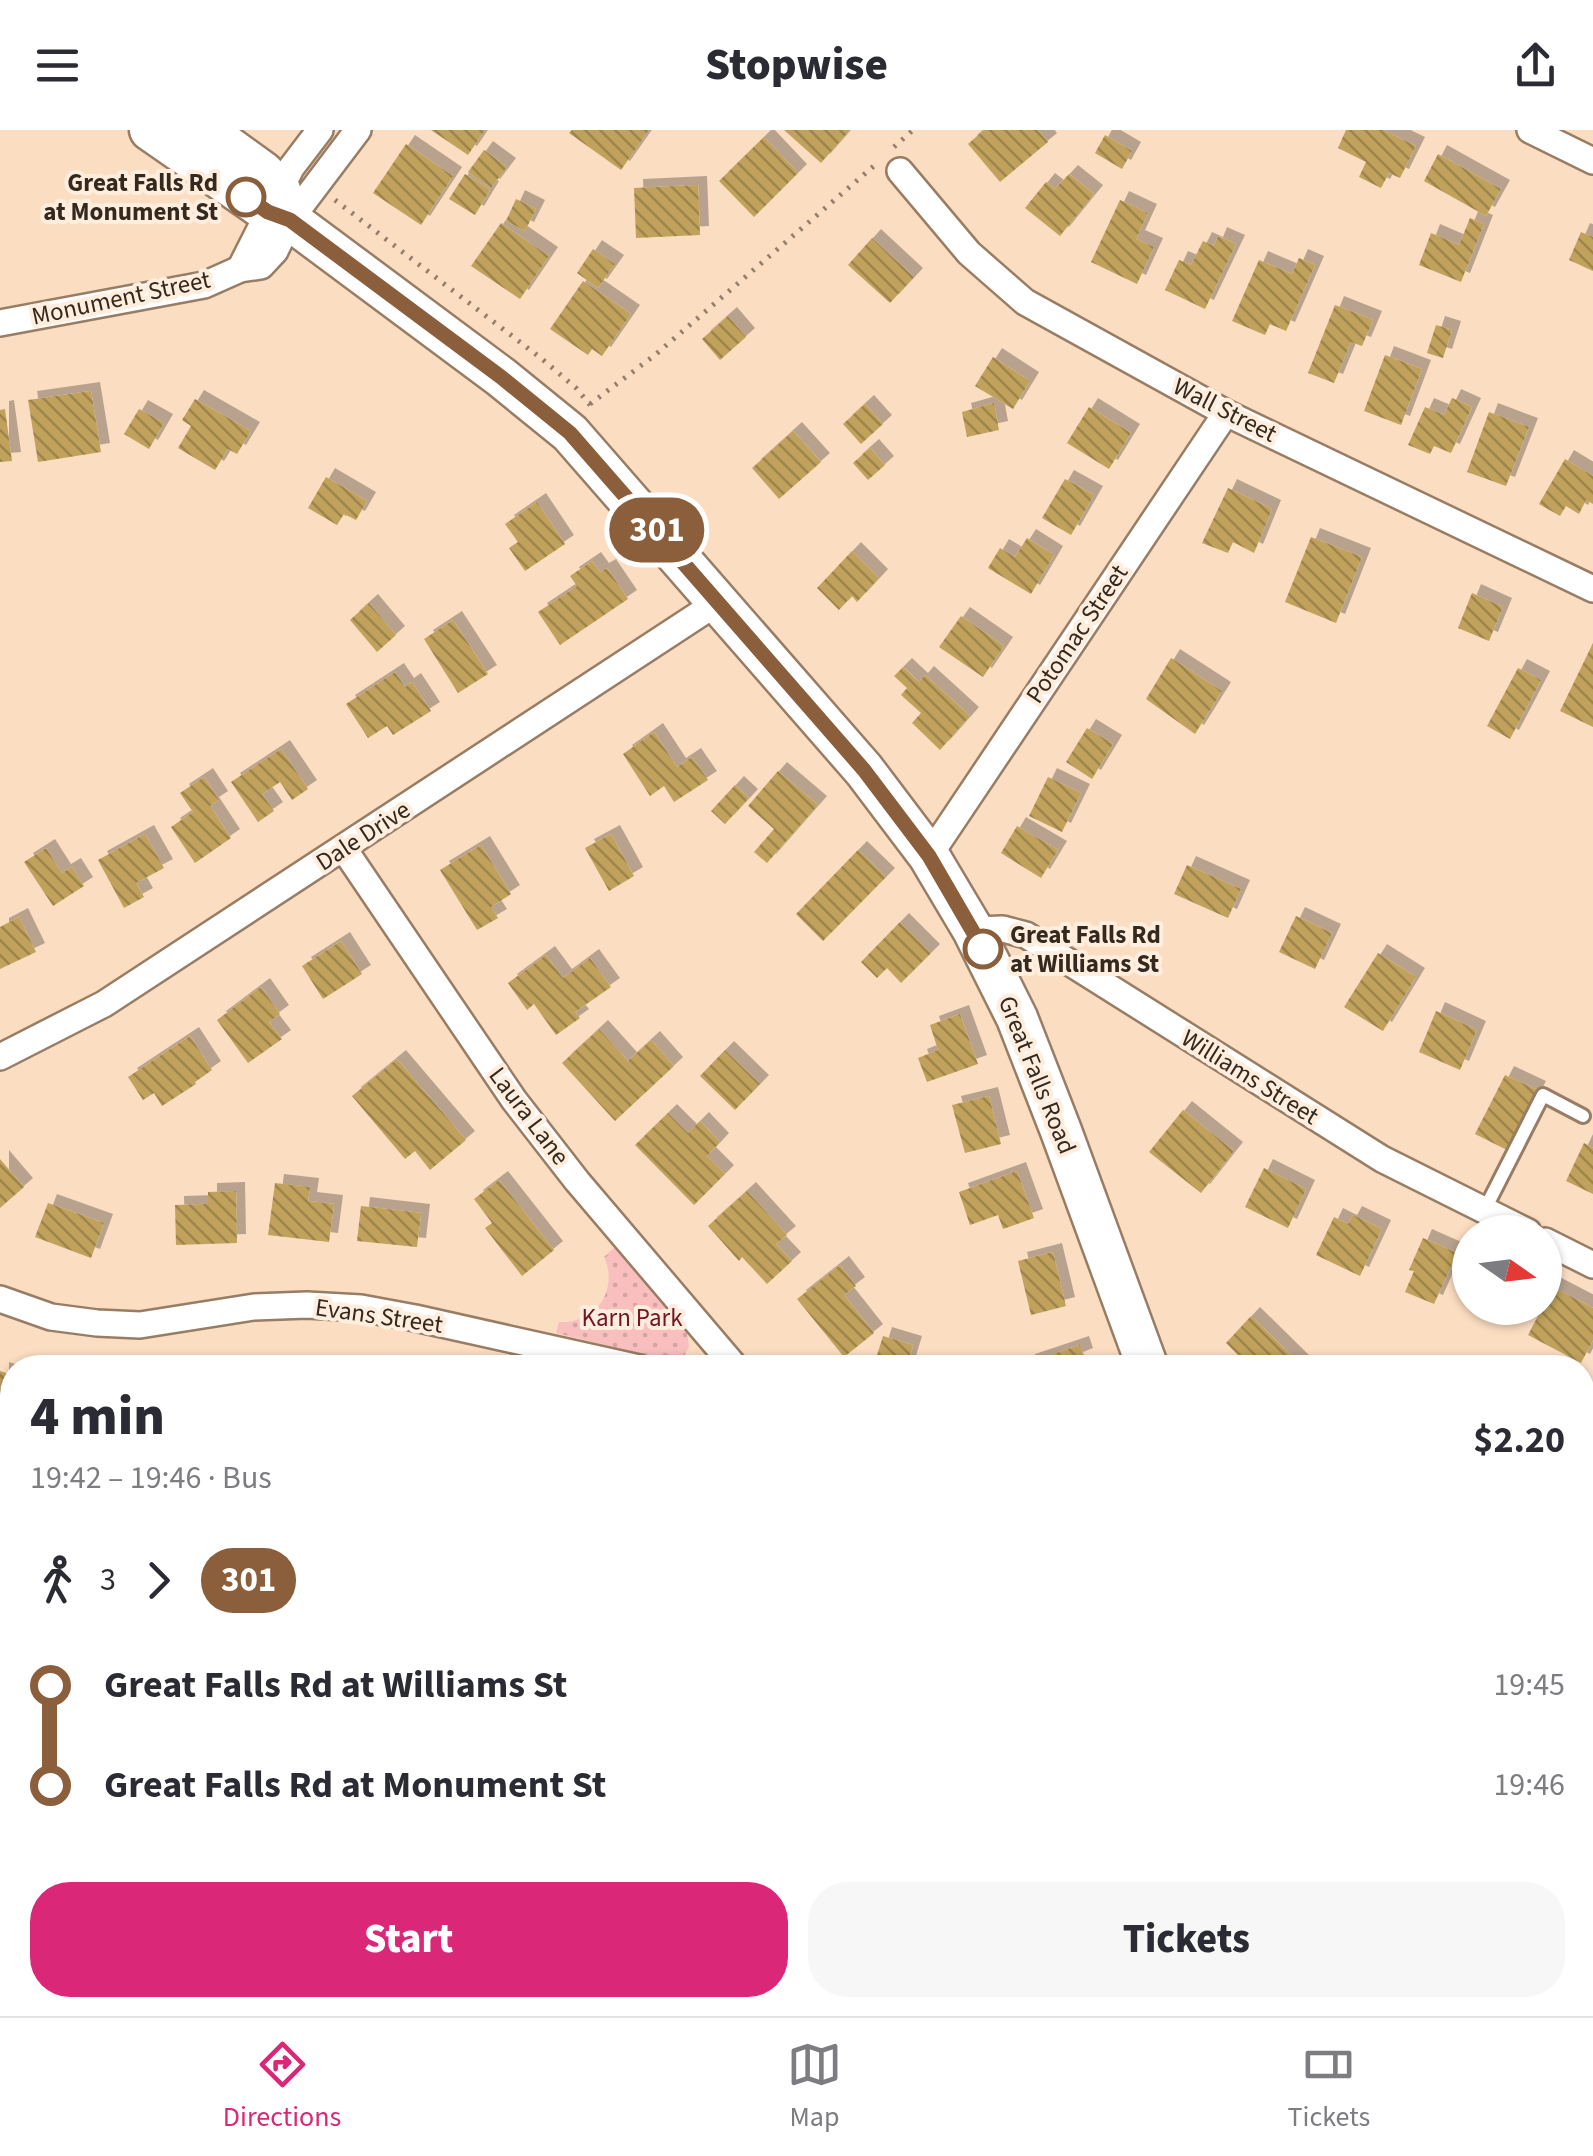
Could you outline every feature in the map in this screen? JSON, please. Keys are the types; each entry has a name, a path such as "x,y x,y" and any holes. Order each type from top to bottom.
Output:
{"main road":[{"name":"Great Falls Road","path":"150,130 279,208 570,433 864,770 929,856 973,930 1017,1018 1143,1355"},
{"name":"Great Falls Road","path":"205,130 264,172 279,208"}],"street":[{"path":"279,208 292,168 320,130"},
{"path":"279,208 358,130"},
{"path":"1530,130 1593,161"},
{"name":"Wall Street","path":"900,171 969,254 1025,302 1226,413 1593,590"},
{"name":"Monument Street","path":"0,323 204,284 240,269 261,266 275,250 279,208"},
{"name":"Potomac Street","path":"929,856 1226,413"},
{"name":"Dale Drive","path":"0,1057 104,1004 718,602"},
{"name":"Laura Lane","path":"344,849 514,1100 725,1355"},
{"name":"Williams Street","path":"973,930 1003,929 1026,936 1382,1159 1492,1215"},
{"path":"1562,1250 1593,1265"},
{"name":"Evans Street","path":"0,1299 51,1317 97,1324 140,1325 254,1307 361,1308 580,1355"}],"lane":[{"path":"1484,1211 1543,1096 1582,1116"}],"path":[{"path":"590,404 655,354 914,130"}],"green space":[{"name":"Karn Park","path":"615,1247 687,1331 689,1347 685,1355 647,1355 556,1333 559,1322 584,1317 601,1303 608,1281 604,1257"}],"building":[{"path":"431,130 485,130 468,155"},
{"path":"649,130 621,170 569,133"},
{"path":"784,130 850,130 821,163"},
{"path":"984,130 1038,130 1048,142 1000,182 968,144"},
{"path":"1346,130 1383,130 1416,146 1400,178 1389,173 1381,188 1359,177 1366,162 1338,148"},
{"path":"1105,135 1132,151 1122,169 1095,153"},
{"path":"764,137 798,173 754,217 719,181"},
{"path":"406,144 453,176 421,225 373,193"},
{"path":"484,150 507,167 491,188 468,172"},
{"path":"1438,154 1501,189 1486,216 1424,181"},
{"path":"465,174 490,190 475,215 449,199"},
{"path":"1069,174 1094,194 1060,236 1025,208 1046,182 1055,189"},
{"path":"698,185 700,235 636,238 634,188"},
{"path":"516,199 536,209 525,231 506,221"},
{"path":"1120,200 1148,213 1136,239 1154,247 1137,284 1091,262"},
{"path":"1470,218 1484,224 1461,282 1419,265 1431,233 1459,245"},
{"path":"501,223 549,256 520,299 471,266"},
{"path":"1581,232 1593,237 1593,271 1569,260"},
{"path":"1218,236 1236,244 1205,309 1165,290 1179,260 1191,265 1203,241 1214,246"},
{"path":"872,238 914,277 890,303 848,265"},
{"path":"593,249 615,264 598,288 577,273"},
{"path":"1299,258 1315,265 1286,331 1270,324 1265,335 1232,321 1259,260 1292,274"},
{"path":"583,281 631,314 602,356 592,349 588,355 550,329"},
{"path":"1335,305 1373,320 1362,346 1351,342 1334,383 1308,373"},
{"path":"728,316 746,337 720,360 702,339"},
{"path":"1436,325 1452,330 1443,358 1427,353"},
{"path":"1385,355 1422,369 1401,425 1364,411"},
{"path":"993,357 1030,381 1013,409 975,386"},
{"path":"91,391 101,452 38,462 28,400"},
{"path":"1452,398 1472,407 1451,453 1434,446 1430,454 1408,445 1425,407 1444,415"},
{"path":"195,399 251,431 237,454 228,449 215,470 178,448 191,426 182,420"},
{"path":"994,403 999,430 967,437 962,412"},
{"path":"865,404 883,424 861,444 843,424"},
{"path":"1089,407 1131,433 1109,469 1067,443"},
{"path":"5,409 12,461 0,462 0,410"},
{"path":"139,409 164,423 149,449 124,434"},
{"path":"1489,412 1529,427 1506,486 1467,472"},
{"path":"793,431 821,462 779,499 752,468"},
{"path":"870,448 885,465 868,480 853,463"},
{"path":"1565,459 1593,476 1593,504 1586,500 1579,514 1566,506 1560,516 1539,504"},
{"path":"326,477 367,501 356,520 344,514 337,525 308,508"},
{"path":"1065,479 1094,495 1071,535 1042,518"},
{"path":"1228,488 1272,509 1254,553 1233,542 1228,553 1202,543"},
{"path":"537,502 565,544 525,571 509,548 518,542 505,524"},
{"path":"1311,537 1362,557 1336,623 1285,602"},
{"path":"1027,538 1054,555 1031,594 988,568 1000,548 1015,557"},
{"path":"852,551 879,578 857,602 852,596 839,610 817,588"},
{"path":"592,561 600,572 607,568 628,599 560,645 538,612 577,586 570,576"},
{"path":"1472,593 1503,607 1489,641 1458,628"},
{"path":"369,603 396,635 377,652 350,620"},
{"path":"961,616 1004,646 983,677 939,647"},
{"path":"453,620 488,674 458,693 424,639"},
{"path":"1593,643 1593,727 1560,711"},
{"path":"1171,658 1222,691 1195,734 1146,699"},
{"path":"903,667 919,682 925,675 970,716 940,750 912,723 921,713 901,695 907,688 894,676"},
{"path":"1518,668 1541,680 1510,739 1487,726"},
{"path":"395,672 405,687 412,682 431,711 393,735 387,726 368,738 346,704"},
{"path":"1087,728 1113,744 1092,779 1066,762"},
{"path":"654,732 677,767 692,757 708,780 674,802 664,786 650,796 623,754"},
{"path":"281,749 308,789 292,800 280,782 262,794 274,811 258,822 231,782"},
{"path":"778,771 818,805 767,863 754,852 774,829 748,806"},
{"path":"204,777 219,800 210,806 231,838 195,863 171,827 193,812 180,793"},
{"path":"1048,777 1081,793 1062,832 1029,816"},
{"path":"735,785 749,798 725,824 711,811"},
{"path":"1017,826 1058,850 1041,878 1001,853"},
{"path":"145,834 164,868 136,883 144,897 124,908 98,860"},
{"path":"611,834 634,876 609,891 585,848"},
{"path":"481,845 511,894 491,907 498,918 477,930 440,870"},
{"path":"46,848 62,873 72,867 84,886 53,906 24,862"},
{"path":"858,850 886,877 823,941 796,914"},
{"path":"1187,865 1241,889 1228,918 1174,894"},
{"path":"1296,916 1332,933 1315,969 1279,952"},
{"path":"19,917 36,952 0,969 0,927"},
{"path":"900,922 931,953 901,983 887,968 877,978 861,962"},
{"path":"341,941 362,974 323,999 302,966"},
{"path":"1378,953 1416,977 1383,1031 1344,1007"},
{"path":"546,955 563,978 590,958 611,987 575,1012 580,1018 556,1035 534,1004 527,1010 508,983"},
{"path":"261,987 280,1014 269,1022 282,1039 248,1063 217,1020"},
{"path":"1436,1011 1477,1030 1460,1070 1419,1052"},
{"path":"960,1014 978,1064 927,1082 918,1058 938,1050 930,1025"},
{"path":"599,1029 628,1061 651,1040 674,1066 615,1121 562,1063"},
{"path":"190,1036 212,1070 162,1106 154,1093 143,1100 128,1077"},
{"path":"725,1050 760,1084 735,1110 700,1076"},
{"path":"397,1059 466,1140 430,1170 415,1151 405,1159 352,1096"},
{"path":"1505,1075 1537,1090 1507,1150 1475,1134"},
{"path":"989,1096 1001,1144 965,1153 952,1105"},
{"path":"1183,1110 1234,1151 1201,1193 1149,1152"},
{"path":"668,1113 688,1133 700,1121 720,1142 707,1156 725,1174 694,1205 635,1145"},
{"path":"1584,1143 1593,1148 1593,1194 1566,1181"},
{"path":"0,1159 24,1187 0,1208"},
{"path":"1264,1168 1306,1189 1288,1228 1245,1207"},
{"path":"1017,1171 1034,1218 1003,1229 998,1215 970,1225 959,1192"},
{"path":"499,1180 554,1250 522,1276 485,1228 492,1223 474,1199"},
{"path":"275,1183 310,1187 308,1201 334,1204 329,1242 268,1235"},
{"path":"236,1191 237,1243 176,1245 175,1205 208,1204 208,1192"},
{"path":"747,1191 787,1235 776,1244 792,1261 767,1284 742,1257 739,1261 708,1226"},
{"path":"48,1203 104,1223 91,1258 35,1237"},
{"path":"361,1206 421,1213 417,1247 357,1241"},
{"path":"1353,1215 1382,1229 1360,1276 1316,1255 1334,1217 1348,1224"},
{"path":"1423,1238 1452,1251 1452,1264 1434,1304 1405,1292 1414,1271 1409,1270"},
{"path":"1053,1252 1066,1306 1031,1315 1018,1261"},
{"path":"840,1265 856,1286 844,1295 874,1333 842,1355 797,1299"},
{"path":"1562,1292 1593,1308 1593,1340 1585,1355 1566,1355 1528,1335 1533,1325 1562,1325"},
{"path":"1251,1316 1291,1355 1238,1355 1226,1343"},
{"path":"883,1336 913,1345 910,1355 877,1355"},
{"path":"1080,1345 1083,1355 1050,1355"}],"bus line":[{"name":"301","path":"246,197 268,212 290,220 570,433 864,770 929,856 983,949"}],"place":[{"name":"Great Falls Rd at Monument St","path":"246,197"},
{"name":"Great Falls Rd at Williams St","path":"983,949"}]}
